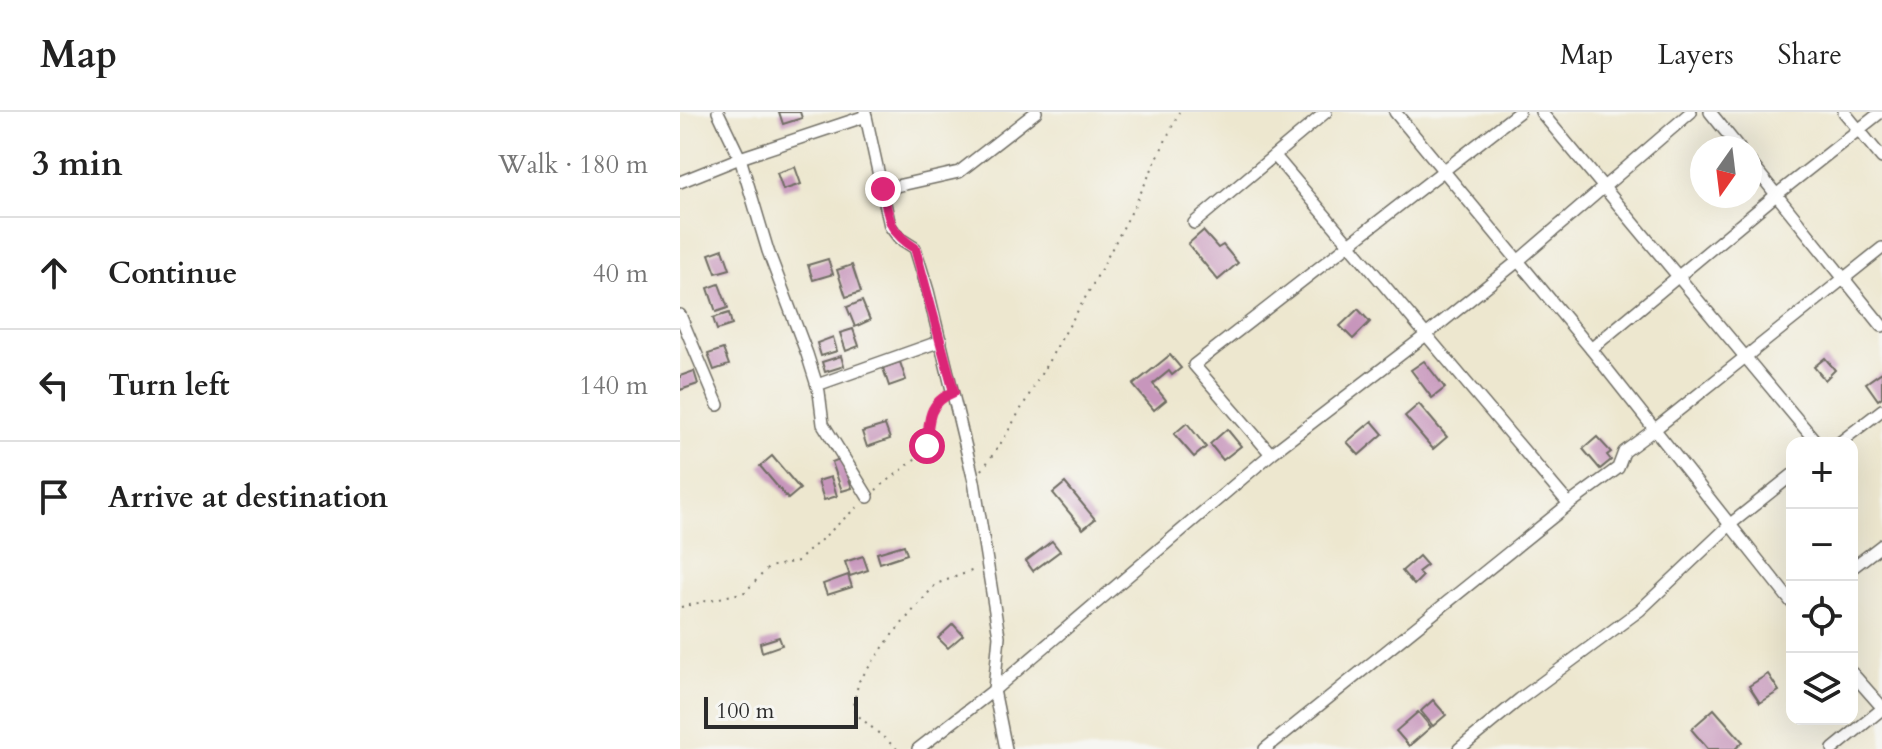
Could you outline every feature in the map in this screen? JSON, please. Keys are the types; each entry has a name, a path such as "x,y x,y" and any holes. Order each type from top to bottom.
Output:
{"street":[{"path":"718,112 740,158 768,251 817,385 823,424 868,497"},
{"path":"883,189 959,172 1036,112"},
{"path":"1194,223 1326,112"},
{"path":"1395,112 1591,349 1786,595"},
{"path":"1271,454 1194,365 1519,112"},
{"path":"1541,112 1812,437"},
{"path":"918,749 994,690 1271,454 1518,261 1691,112"},
{"path":"1710,112 1729,136"},
{"path":"1844,112 1882,158"},
{"path":"1591,349 1881,112"},
{"path":"680,182 865,114 890,226 899,238 915,248 954,392 974,481 990,565 999,636 994,690 1006,749"},
{"path":"1275,156 1569,504"},
{"path":"1762,177 1882,326"},
{"path":"1265,749 1618,468 1624,452 1882,248"},
{"path":"680,315 718,405"},
{"path":"817,385 941,341"},
{"path":"1847,437 1882,410"},
{"path":"1459,749 1520,699 1640,610 1731,524 1786,480"},
{"path":"1858,563 1882,545"},
{"path":"1833,749 1882,708 1858,680"}],"path":[{"path":"974,481 1003,440 1092,286 1179,112"},
{"path":"681,607 745,592 769,567 798,561 900,469 918,457 927,446 928,414 945,395 954,392"},
{"path":"897,749 855,713 853,705 859,681 892,635 936,584 990,565"}],"building":[{"path":"779,112 800,112 802,118 783,124"},
{"path":"795,167 801,184 783,190 777,173"},
{"path":"1203,231 1218,248 1223,245 1238,263 1218,280 1188,244"},
{"path":"723,249 730,269 716,273 709,254"},
{"path":"828,259 833,274 813,280 808,265"},
{"path":"852,265 861,292 846,297 837,270"},
{"path":"719,284 728,308 716,312 708,288"},
{"path":"862,301 870,320 855,327 847,307"},
{"path":"1358,309 1370,322 1353,339 1340,326"},
{"path":"729,313 732,325 717,330 713,318"},
{"path":"853,329 859,346 846,351 840,333"},
{"path":"833,337 837,351 821,356 817,343"},
{"path":"723,349 729,365 714,370 708,354"},
{"path":"1170,355 1181,368 1172,375 1169,371 1153,384 1166,400 1154,410 1133,385"},
{"path":"841,356 844,366 825,372 822,362"},
{"path":"1825,358 1835,370 1825,380 1814,367"},
{"path":"1424,361 1445,388 1432,398 1411,370"},
{"path":"900,362 906,380 889,386 883,368"},
{"path":"694,371 698,384 680,390 680,376"},
{"path":"1882,372 1882,397 1878,400 1866,383"},
{"path":"1419,404 1447,437 1433,449 1405,416"},
{"path":"1372,421 1383,434 1359,455 1347,442"},
{"path":"1187,423 1206,447 1194,457 1174,434"},
{"path":"885,425 890,439 867,447 862,432"},
{"path":"1227,429 1241,446 1223,460 1210,444"},
{"path":"1597,437 1611,452 1607,455 1611,460 1600,469 1583,449"},
{"path":"772,456 800,489 788,499 760,466"},
{"path":"842,458 852,488 842,491 832,462"},
{"path":"831,477 837,496 824,500 818,481"},
{"path":"1065,483 1095,519 1083,529 1053,493"},
{"path":"1052,541 1060,551 1033,571 1026,561"},
{"path":"904,545 907,554 880,563 877,553"},
{"path":"863,556 868,570 850,576 845,562"},
{"path":"1419,556 1427,565 1418,572 1422,577 1414,585 1402,571"},
{"path":"848,575 852,587 827,595 823,584"},
{"path":"953,624 963,635 948,648 938,638"},
{"path":"779,637 782,645 762,652 760,643"},
{"path":"1768,674 1779,691 1760,703 1749,686"},
{"path":"1433,700 1446,715 1433,726 1421,711"},
{"path":"1714,709 1743,742 1735,749 1708,749 1691,729"},
{"path":"1418,712 1431,727 1409,746 1396,731"}],"route":[{"path":"883,189 890,226 899,238 915,248 954,392 945,395 928,414 927,446"}]}
